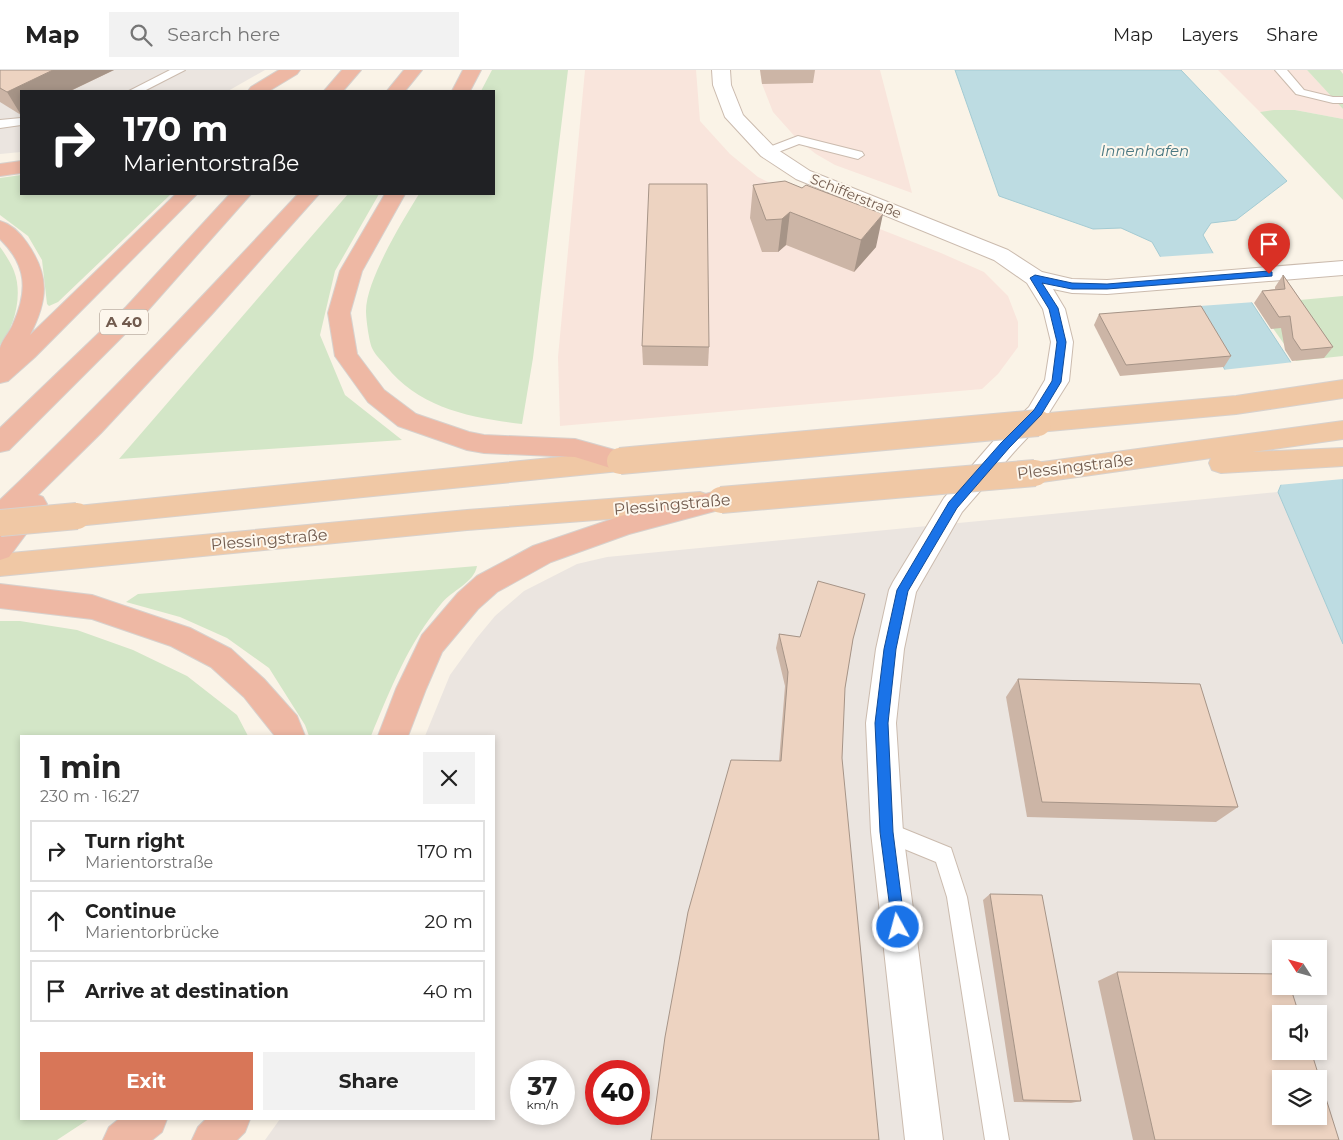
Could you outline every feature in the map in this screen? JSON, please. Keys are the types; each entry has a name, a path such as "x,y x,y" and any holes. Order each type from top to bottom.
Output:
{"highway":[{"path":"335,90 352,70"},
{"path":"397,90 413,70"},
{"path":"462,90 472,70"},
{"path":"260,90 299,73"},
{"path":"291,90 299,73"},
{"path":"0,170 20,167"},
{"path":"0,376 186,195"},
{"name":"A 40","path":"0,443 134,312 240,195"},
{"name":"A 40","path":"0,516 92,427 204,309 308,195"},
{"path":"394,195 351,271 339,313 346,356 376,396 407,420 467,441 484,444 575,448 620,461"},
{"path":"0,228 17,241 31,266 35,295 19,337 0,366"},
{"path":"0,523 468,475 1236,405 1343,389"},
{"path":"0,549 92,427"},
{"name":"Plessingstraße","path":"0,565 468,520 1035,473 1343,430"},
{"path":"1035,473 1343,457"},
{"path":"393,735 411,688 432,644 468,601 487,584 542,554 627,524 721,500"},
{"path":"1,596 92,607 180,636 220,658 247,682 286,726 290,735"},
{"path":"122,1140 149,1120"},
{"path":"211,1140 231,1120"}],"street":[{"name":"Schifferstraße","path":"721,70 722,85 734,117 768,152 803,175 1001,256 1035,278"},
{"path":"1035,278 1072,286 1119,286 1343,268"},
{"path":"924,1140 886,832 882,723 890,649 903,590 953,505 1005,445 1037,413 1057,382 1062,342 1054,308 1035,278"}],"lane":[{"path":"137,90 179,70"},
{"path":"1281,70 1300,92 1334,100 1343,100"},
{"path":"0,124 20,122"},
{"path":"768,152 798,140 858,155"},
{"path":"886,832 944,855 957,897 996,1140"}],"shaded area":[{"path":"0,70 265,70 230,90 20,90 20,152 0,154"},
{"path":"585,70 696,70 700,121 730,154 758,177 798,197 941,253 984,272 1008,296 1018,322 1018,347 998,374 982,389 560,426 558,357"},
{"path":"760,70 880,70 912,193 835,165 816,154 798,140 773,112 762,84"},
{"path":"1218,70 1307,70 1343,109 1343,119 1295,110 1260,112"},
{"path":"1278,492 1343,644 1343,1140 265,1140 279,1120 495,1120 495,735 425,735 450,675 495,616 524,591 577,564 607,557"}],"green space":[{"path":"492,70 568,70 533,358 522,424 465,414 430,401 414,392 399,380 372,348 366,311 372,283 386,251 418,195 495,195 495,90 482,90"},
{"path":"1307,70 1340,70 1343,74 1343,109"},
{"path":"1295,110 1343,119 1343,200 1260,112"},
{"path":"20,175 20,195 170,195 58,302 49,306 47,304 42,260 28,236 0,215 0,178"},
{"path":"347,195 378,195 335,271 320,335 345,395 402,440 119,459"},
{"path":"0,247 13,268 18,290 13,320 0,345"},
{"path":"1343,296 1343,356 1296,361 1256,304"},
{"path":"477,566 472,577 441,604 419,634 401,667 371,735 309,735 305,725 269,668 227,638 180,617 126,602 138,594"},
{"path":"0,621 20,621 77,630 133,650 187,676 237,715 247,735 20,735 20,1120 87,1120 57,1140 0,1140"}],"water":[{"name":"Innenhafen","path":"955,70 1181,70 1287,181 1236,220 1211,223 1203,235 1213,253 1252,303 1290,361 1343,458 1343,644 1278,492 1285,475 1152,242 1121,228 1093,229 999,196"}],"pier":[{"path":"1216,253 1255,302 1186,307 1158,257"},
{"path":"1294,362 1343,452 1343,479 1278,485 1282,475 1222,370"}],"building":[{"path":"0,70 53,70 7,92 0,88"},
{"path":"785,181 802,188 806,185 883,214 861,240 790,212 782,219 766,220 753,185"},
{"path":"649,184 707,184 709,347 642,346"},
{"path":"1283,275 1333,347 1301,350 1293,338 1290,316 1279,317 1262,291 1285,289"},
{"path":"1201,306 1231,356 1126,365 1099,314"},
{"path":"818,581 865,594 853,639 845,688 842,758 879,1140 651,1140 665,1037 688,912 731,760 781,761 788,672 779,634 800,637"},
{"path":"1018,679 1200,684 1238,807 1042,802"},
{"path":"990,894 1042,895 1081,1101 1023,1100"},
{"path":"1117,972 1272,974 1272,995 1293,995 1296,1005 1272,1005 1272,1060 1314,1060 1317,1070 1272,1070 1272,1125 1327,1125 1327,1102 1339,1140 1155,1140"}],"route":[{"path":"898,927 886,832 882,723 890,649 903,590 953,505 1005,445 1037,413 1057,382 1062,342 1054,308 1035,278 1072,286 1107,286 1269,274"}]}
